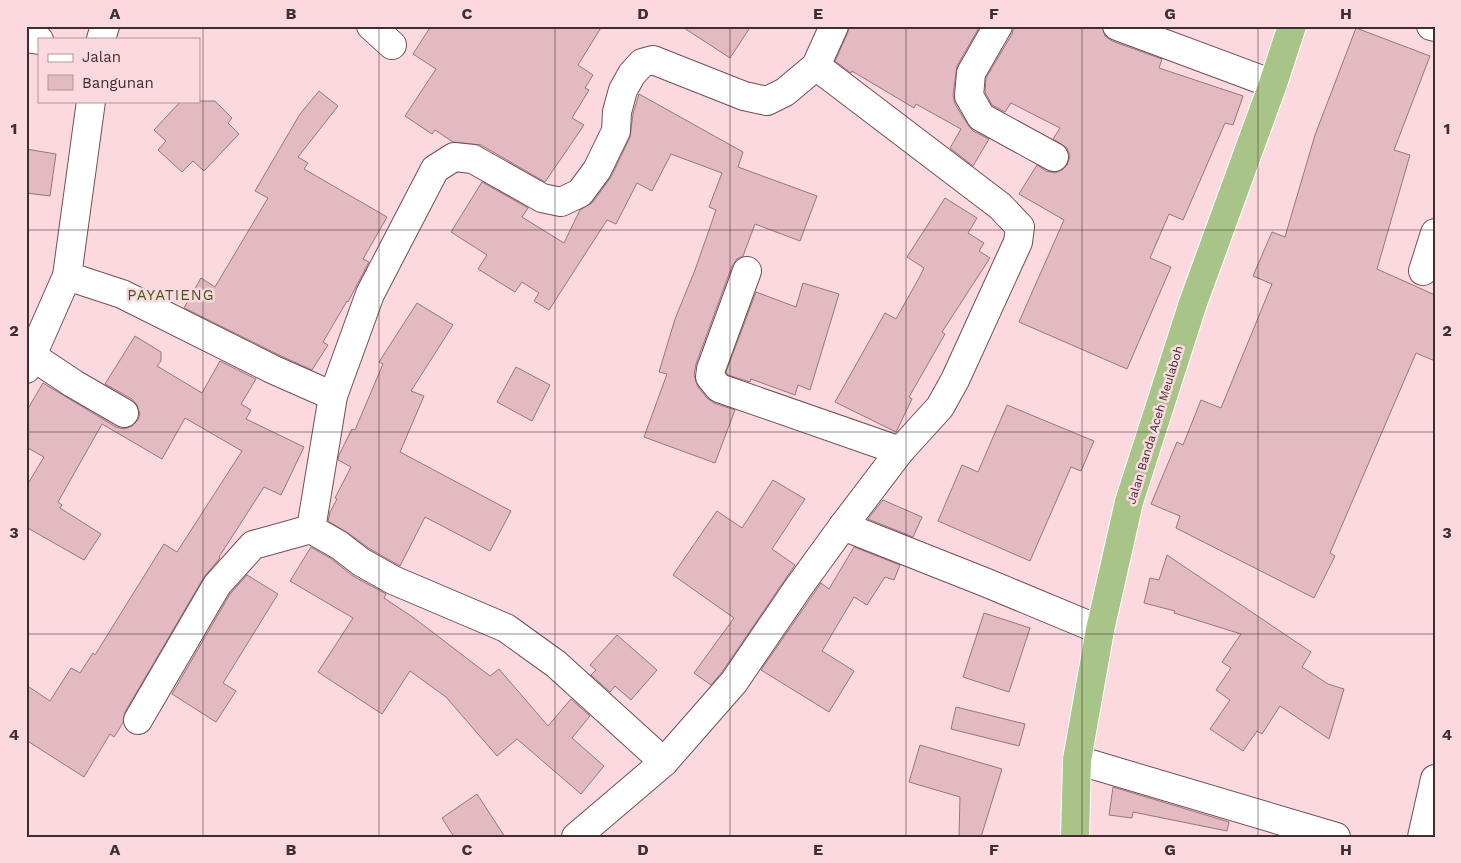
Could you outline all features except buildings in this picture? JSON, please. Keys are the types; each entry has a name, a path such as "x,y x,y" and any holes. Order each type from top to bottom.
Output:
{"highway":[{"name":"Jalan Banda Aceh Meulaboh","path":"1075,837 1077,760 1100,630 1130,502 1193,303 1273,84 1292,26"}],"street":[{"path":"101,38 105,26"},
{"path":"371,26 392,45"},
{"path":"311,529 332,396 370,294 435,169 454,158 473,159 542,198 561,202 580,193 597,170 616,131 617,112 622,90 642,63 653,60 744,96 767,101 785,92 816,66 834,26"},
{"path":"998,26 971,74 969,96 981,117 1054,157"},
{"path":"1117,26 1273,84"},
{"path":"1431,26 1435,27"},
{"path":"576,837 664,762 734,682 843,526 900,451 940,407 956,380 1018,242 1020,227 1000,206 816,66"},
{"path":"91,102 67,276 29,363 74,384 124,413"},
{"path":"1422,271 1435,233"},
{"path":"747,271 711,369 710,377 719,388 900,451"},
{"path":"67,276 122,294 274,370 332,396"},
{"path":"843,526 1100,630"},
{"path":"138,720 217,584 253,545 311,529 339,545 361,562 393,580 506,628 556,664 664,762"},
{"path":"1077,760 1336,837"},
{"path":"1422,837 1435,779"}],"district":[{"name":"PAYATIENG","path":"171,295"}]}
